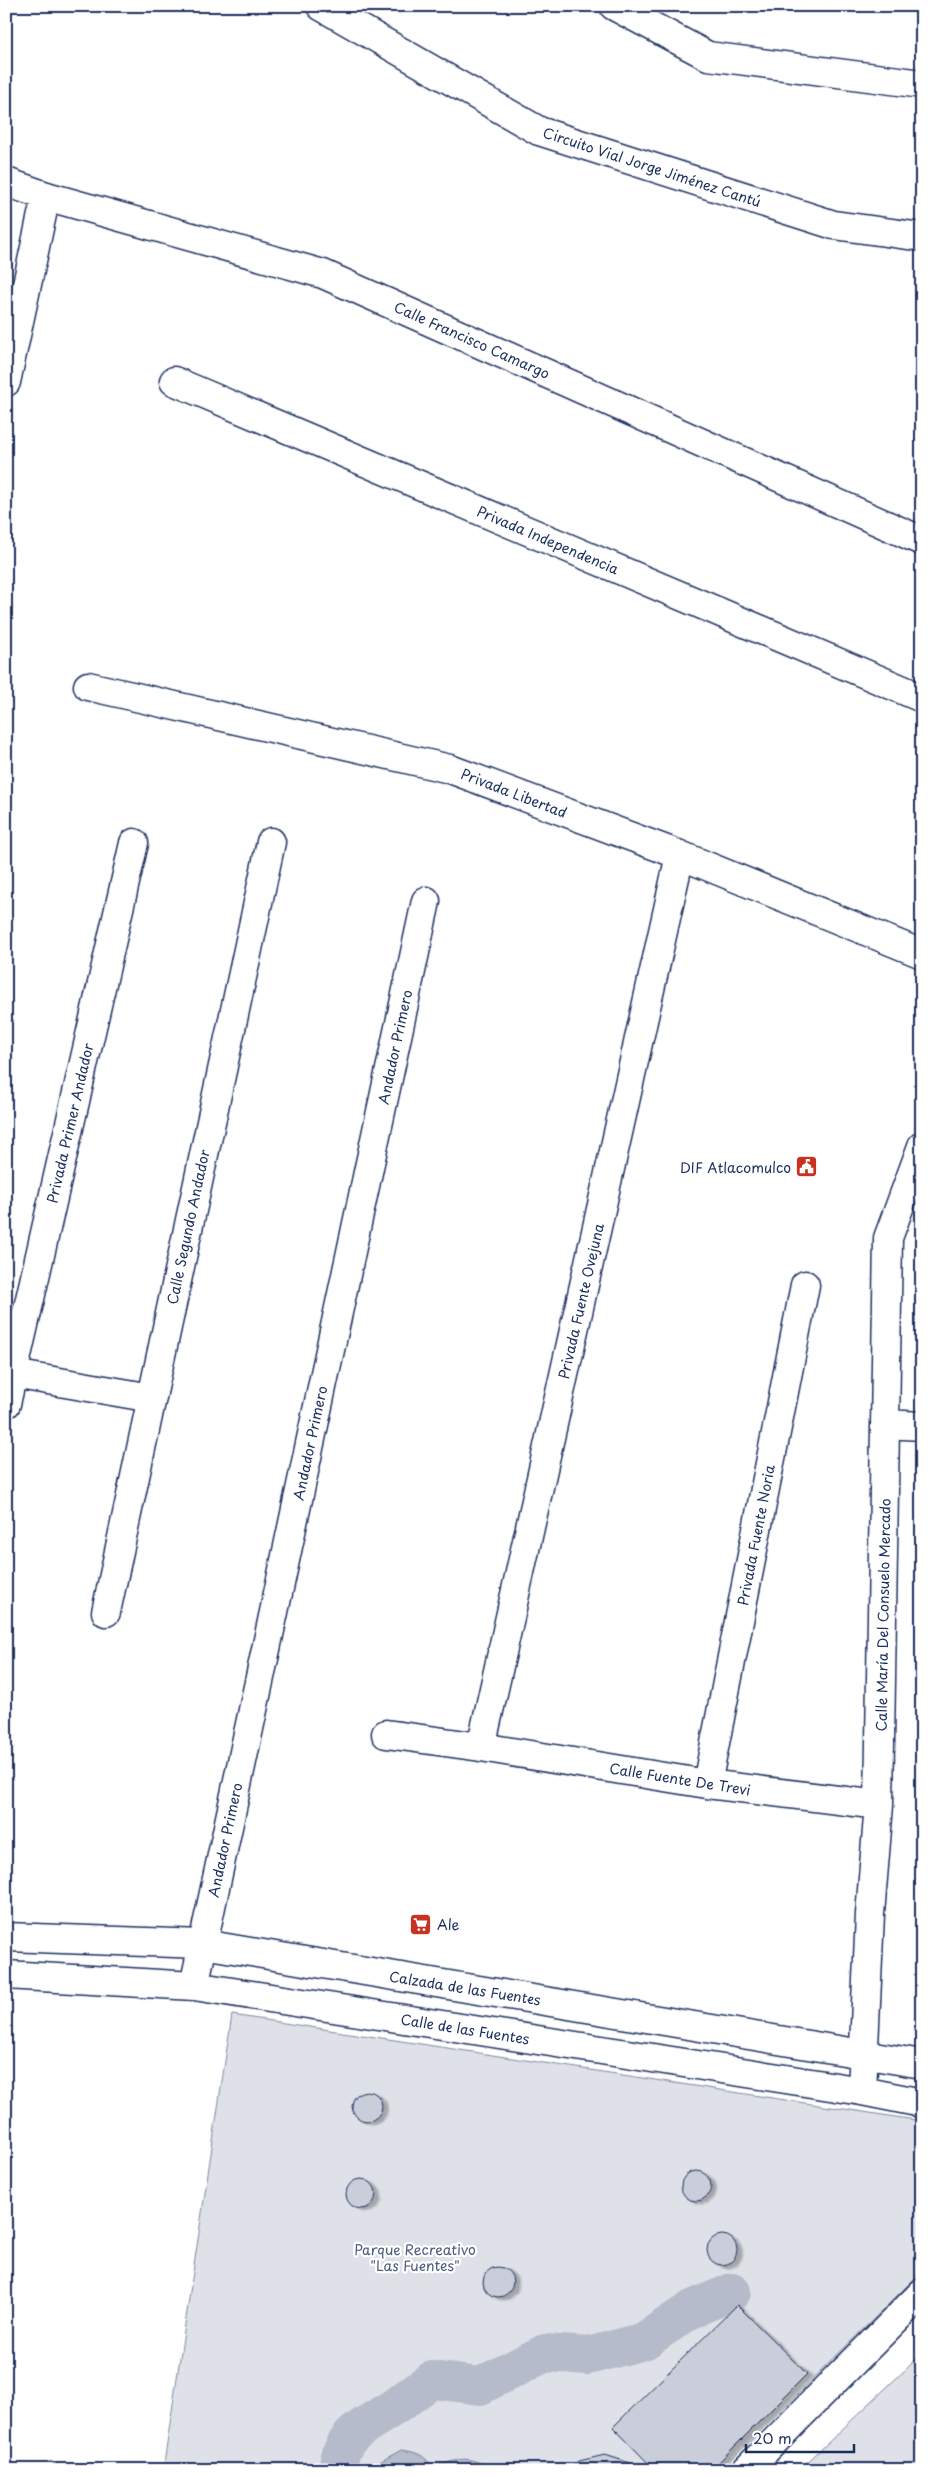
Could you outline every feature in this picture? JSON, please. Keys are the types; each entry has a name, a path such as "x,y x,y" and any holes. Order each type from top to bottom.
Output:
{"street":[{"name":"Circuito Vial Jorge Jiménez Cantú","path":"321,6 539,131 834,225 922,238"},
{"path":"614,6 708,56 922,84"},
{"name":"Calle Francisco Camargo","path":"6,182 46,196 323,274 922,541"},
{"path":"6,382 46,196"},
{"name":"Privada Independencia","path":"174,381 922,698"},
{"name":"Privada Libertad","path":"88,686 450,769 680,855 922,954"},
{"name":"Calle Segundo Andador","path":"106,1612 271,842"},
{"name":"Privada Primer Andador","path":"6,1404 134,843"},
{"name":"Privada Fuente Ovejuna","path":"481,1747 680,855"},
{"name":"Andador Primero","path":"194,1986 426,901"},
{"name":"Calle María Del Consuelo Mercado","path":"862,2090 870,1914 879,1805 888,1238 922,1146"},
{"name":"Privada Fuente Noria","path":"706,1784 805,1285"},
{"path":"13,1374 152,1398"},
{"path":"886,1424 922,1426"},
{"name":"Calle Fuente De Trevi","path":"386,1734 481,1747 706,1784 879,1805"},
{"name":"Calzada de las Fuentes","path":"6,1937 203,1944 922,2064"},
{"name":"Calle de las Fuentes","path":"6,1975 194,1986 862,2090 922,2102"},
{"path":"746,2470 922,2293"}],"green space":[{"name":"Parque Recreativo \"Las Fuentes\"","path":"232,2015 922,2121 922,2271 721,2470 163,2470"},
{"path":"922,2354 922,2470 799,2470"}],"water":[{"path":"401,2450 419,2454 432,2467 466,2459 489,2467 489,2470 374,2470 376,2464"}],"building":[{"path":"367,2091 373,2092 381,2100 381,2112 373,2120 367,2121 361,2120 353,2112 352,2106 353,2100 361,2092"},
{"path":"696,2171 702,2172 710,2180 710,2192 702,2200 696,2201 690,2200 682,2192 681,2186 682,2180 690,2172"},
{"path":"361,2179 367,2180 375,2188 375,2200 367,2208 361,2209 355,2208 347,2200 346,2194 347,2188 355,2180"},
{"path":"722,2235 728,2236 736,2244 736,2256 728,2264 722,2265 716,2264 708,2256 707,2250 708,2244 716,2236"},
{"path":"498,2267 504,2268 512,2276 512,2288 504,2296 498,2297 492,2296 484,2288 483,2282 484,2276 492,2268"},
{"path":"737,2305 807,2374 711,2470 655,2470 613,2427"},
{"path":"605,2455 630,2463 636,2470 569,2470 579,2461"}],"waterway":[{"path":"337,2470 344,2447 355,2432 432,2380 480,2386 545,2353 588,2356 644,2341 692,2309 732,2292"}],"place":[{"name":"DIF Atlacomulco","path":"807,1167"},
{"name":"Ale","path":"421,1924"}]}
